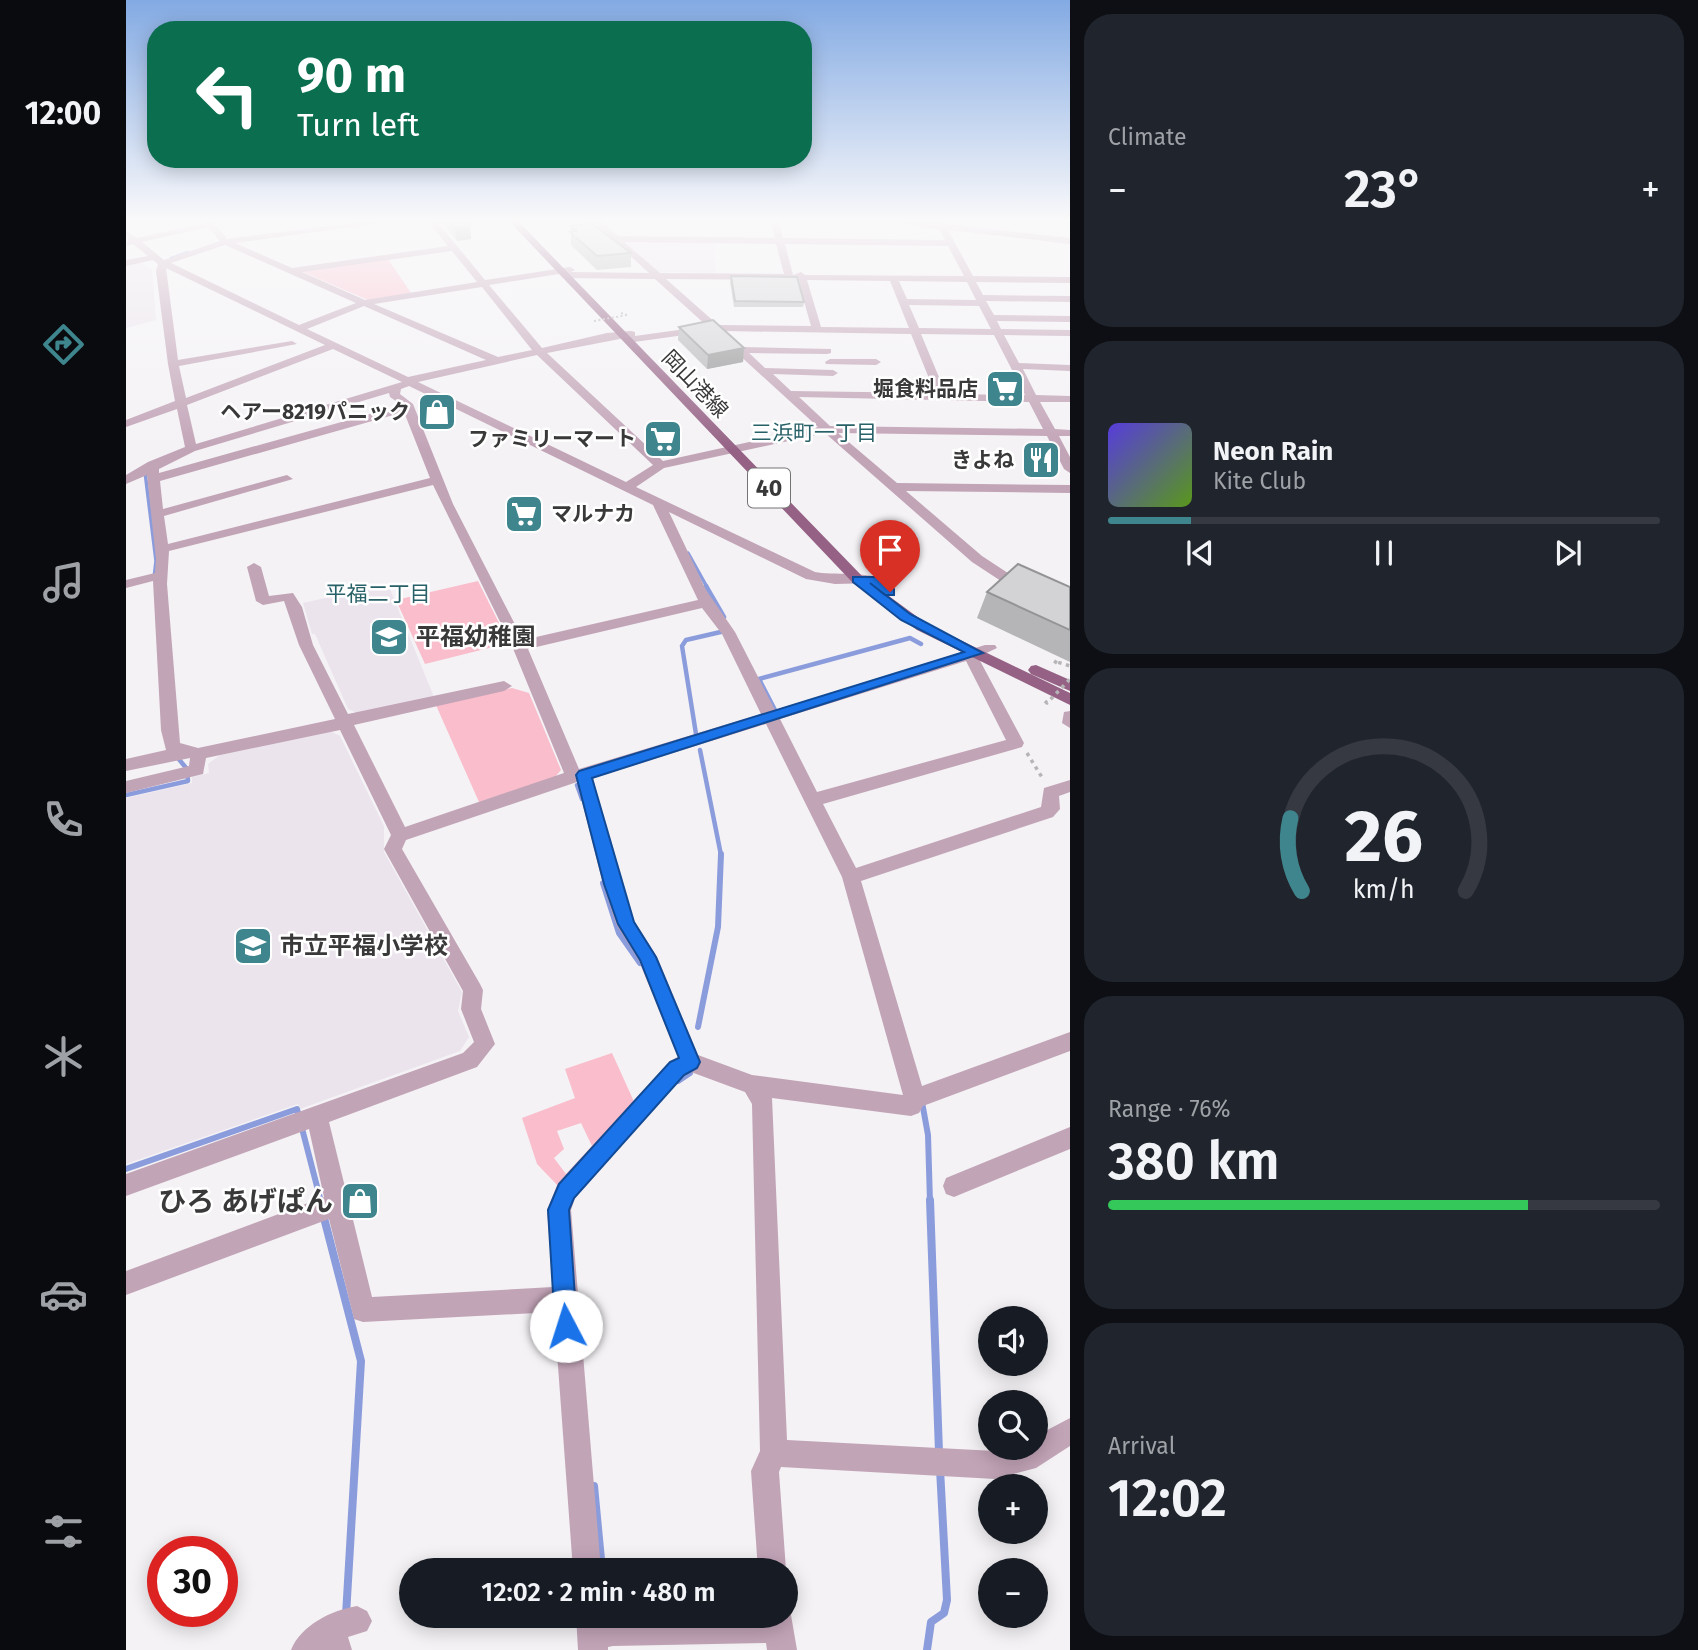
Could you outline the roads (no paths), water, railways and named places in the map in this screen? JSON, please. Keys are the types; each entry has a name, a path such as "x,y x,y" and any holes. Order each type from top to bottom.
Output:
{"main road":[{"name":"岡山港線","path":"589,296 858,580 906,617 1070,700"},
{"name":"岡山港線","path":"629,337 746,447 874,579 979,652 1070,686"}],"street":[{"path":"164,296 173,364 191,449"},
{"path":"234,296 335,345 404,385 628,486 811,576 874,579"},
{"path":"352,296 497,361"},
{"path":"300,328 367,302 404,296"},
{"path":"495,296 540,351 660,465"},
{"path":"679,296 977,559 1009,580 1070,597"},
{"path":"808,296 838,395"},
{"path":"901,296 942,396"},
{"path":"977,296 1070,469"},
{"path":"903,302 1070,299"},
{"path":"990,318 1070,319"},
{"path":"126,480 152,465 191,449 404,385 540,351 629,337 714,328 1070,332"},
{"path":"173,364 292,344"},
{"path":"126,424 335,345"},
{"path":"738,350 830,362 876,362"},
{"path":"763,371 830,362"},
{"path":"1015,366 1070,368"},
{"path":"404,385 394,395 408,407 437,480 579,775 626,924 647,957 684,1065"},
{"path":"788,394 1070,399"},
{"path":"153,479 408,407"},
{"path":"628,486 660,465 827,429 1070,433"},
{"path":"126,787 197,770 173,747 169,730 156,576 162,549 152,465"},
{"path":"158,514 287,479"},
{"path":"162,549 437,480"},
{"path":"894,487 1070,489"},
{"path":"659,501 669,529 708,602 727,631 855,875 919,1097"},
{"path":"254,567 263,601 288,596 295,607 306,645 400,835"},
{"path":"126,584 156,576"},
{"path":"519,646 708,602"},
{"path":"126,1185 470,1060 485,1044 471,1009 473,990 393,849 400,835 579,775 979,652 1016,743 817,799"},
{"path":"126,765 345,723 356,717 504,686"},
{"path":"1070,716 1070,723"},
{"path":"855,875 1046,812 1051,809 1050,792 1070,786"},
{"path":"684,1065 752,1085 911,1106 919,1097 1070,1041"},
{"path":"586,1558 559,1210 566,1191 684,1065"},
{"path":"752,1085 763,1101 774,1453 765,1471 771,1558"},
{"path":"304,1119 328,1208 363,1310 564,1299"},
{"path":"954,1186 1070,1138"},
{"path":"126,1283 328,1208"},
{"path":"774,1453 995,1465 1026,1458 1070,1431"},
{"path":"306,1650 341,1631"},
{"path":"599,1632 779,1631"}],"waterway":[{"path":"145,472 156,561 154,578"},
{"path":"688,553 707,587"},
{"path":"706,586 724,617"},
{"path":"696,734 682,646 686,640 725,631"},
{"path":"775,710 759,679 910,638 921,644"},
{"path":"700,750 721,855"},
{"path":"126,795 188,781 187,769 177,757"},
{"path":"577,785 582,799"},
{"path":"698,1027 718,927 721,855"},
{"path":"603,883 619,933 640,963"},
{"path":"678,1081 690,1073"},
{"path":"922,1102 928,1135 930,1202"},
{"path":"126,1169 297,1109 321,1202"},
{"path":"320,1200 321,1204"},
{"path":"930,1200 939,1452"},
{"path":"323,1214 361,1361 346,1615"},
{"path":"927,1650 931,1622 944,1613 947,1600 940,1469"},
{"path":"594,1486 601,1558"}],"place":[{"name":"堀食料品店","path":"1005,389"},
{"name":"ヘアー8219パニック","path":"437,412"},
{"name":"ファミリーマート","path":"663,439"},
{"name":"きよね","path":"1041,460"},
{"name":"マルナカ","path":"524,514"},
{"name":"平福幼稚園","path":"389,637"},
{"name":"市立平福小学校","path":"253,946"},
{"name":"ひろ あげぱん","path":"360,1201"}],"district":[{"name":"三浜町一丁目","path":"814,433"},
{"name":"平福二丁目","path":"378,594"}]}
